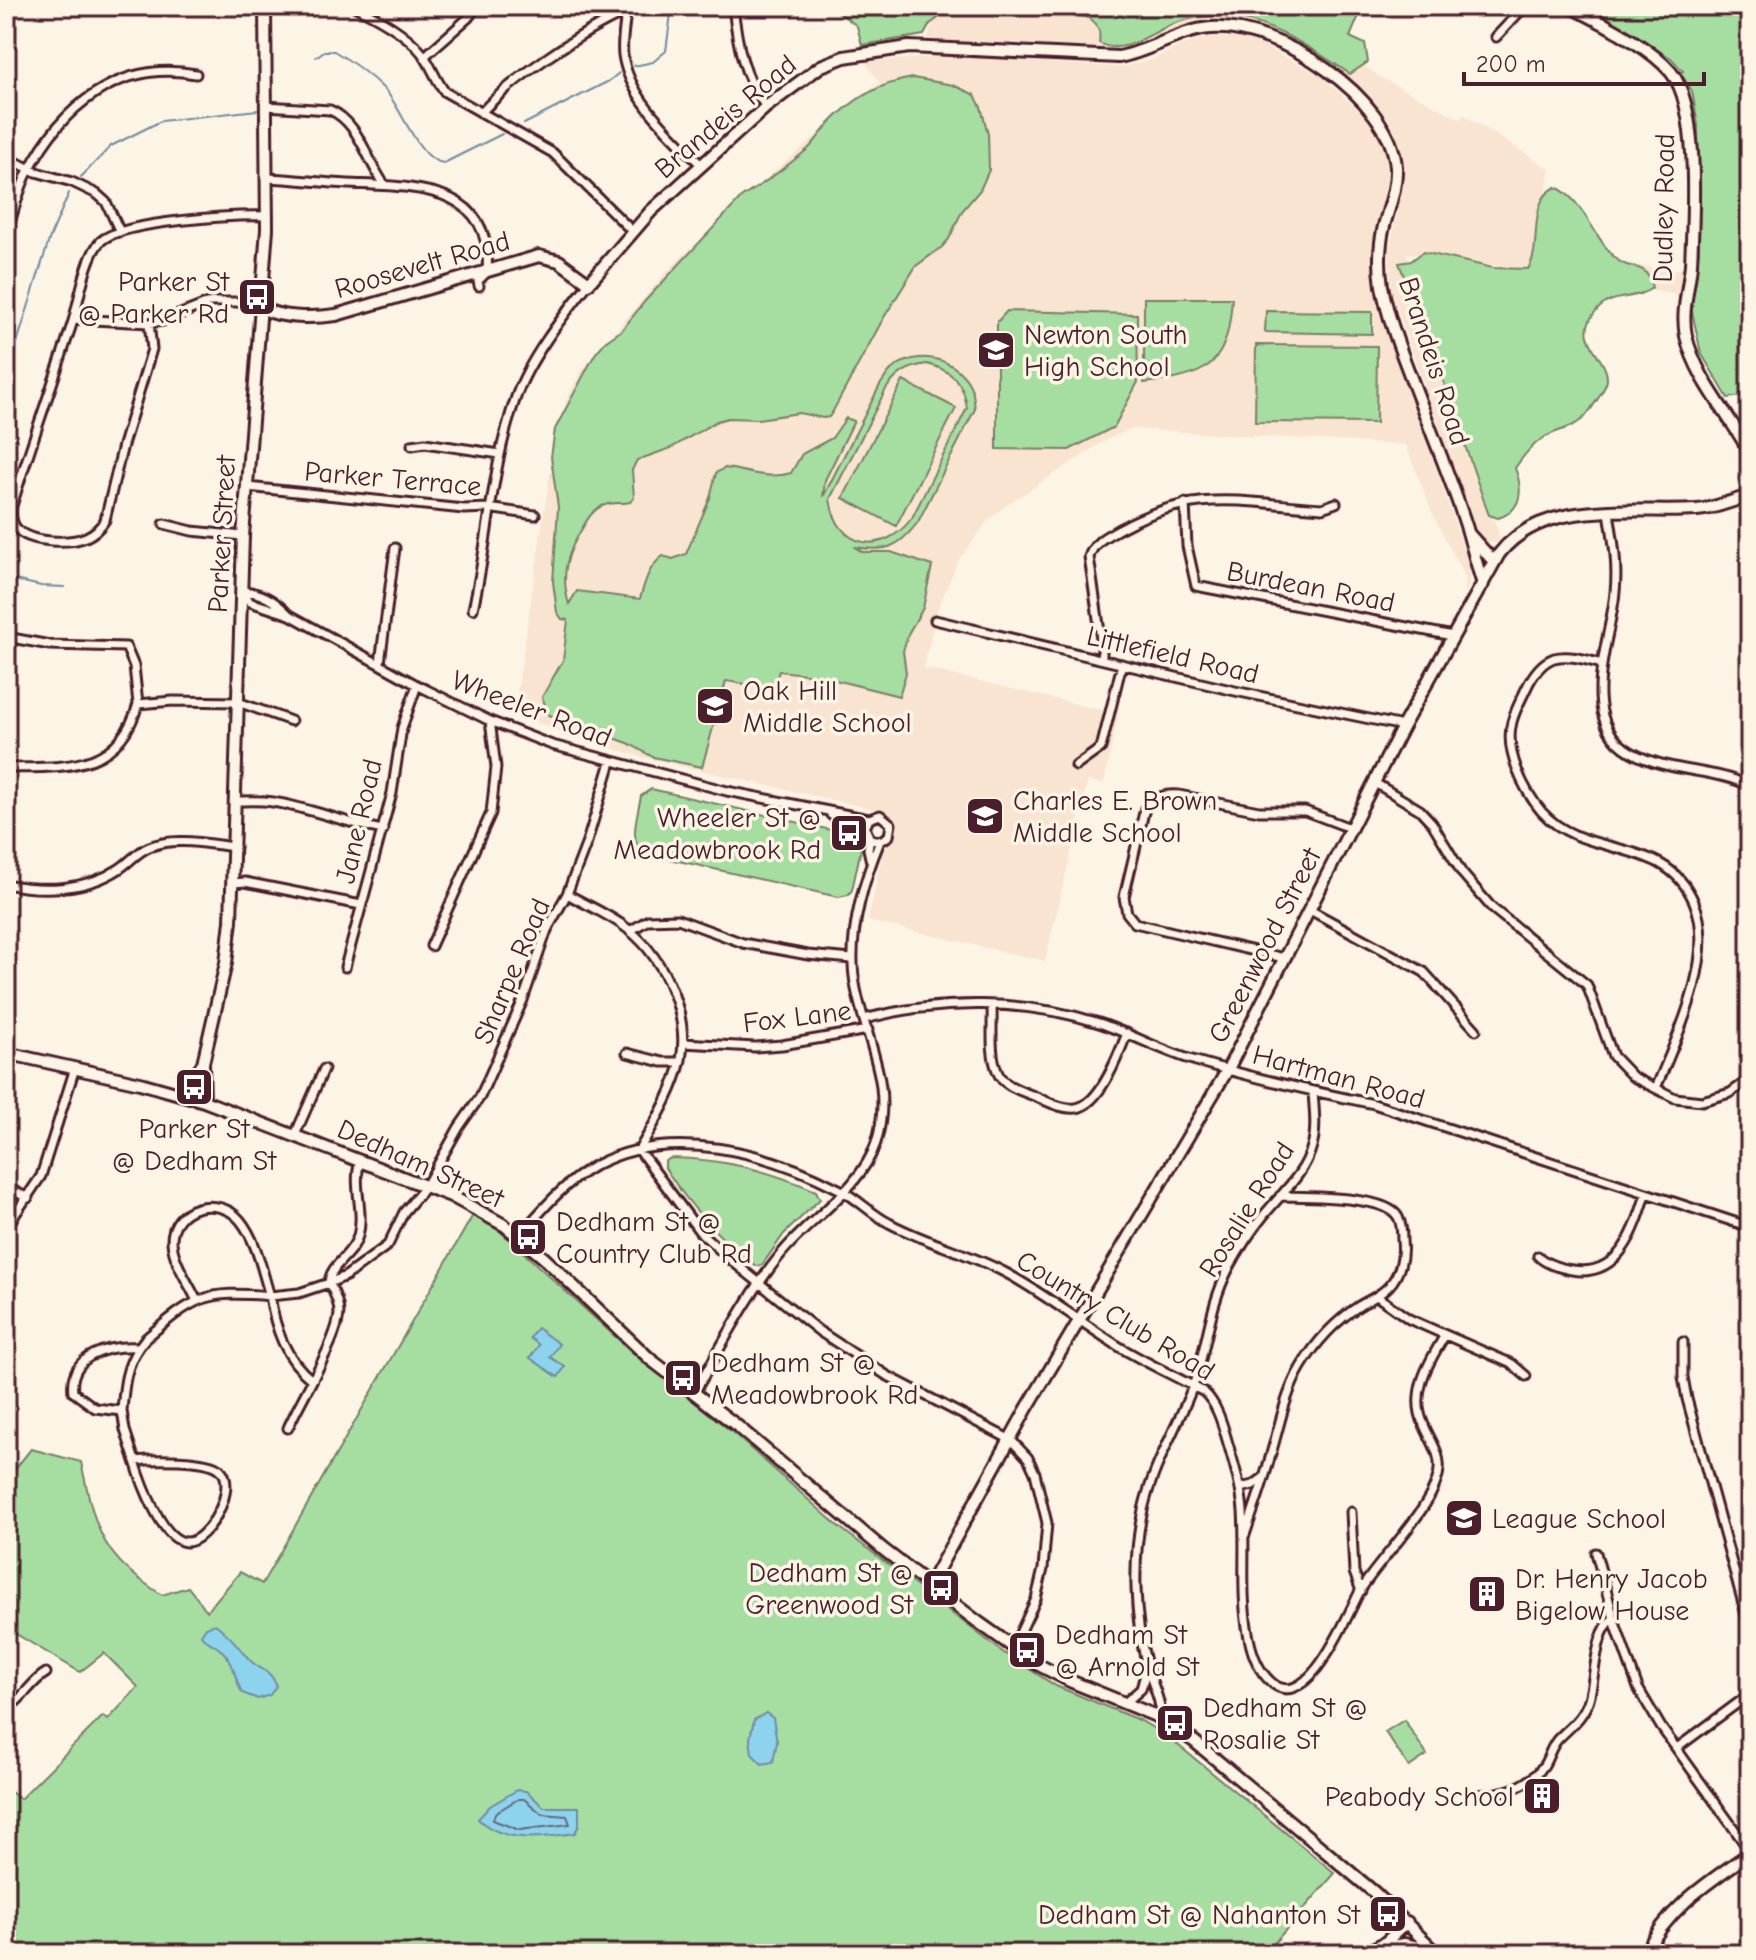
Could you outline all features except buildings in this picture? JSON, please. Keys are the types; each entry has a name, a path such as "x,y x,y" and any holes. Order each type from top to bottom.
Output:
{"street":[{"name":"Parker Street","path":"204,1101 203,1063 226,963 233,883 243,536 268,216 265,6"},
{"path":"354,6 392,28 425,56 445,92 553,153 632,231"},
{"path":"425,56 468,18 477,6"},
{"path":"733,6 743,61 766,107"},
{"path":"1496,37 1525,6"},
{"name":"Dudley Road","path":"1569,6 1655,58 1670,71 1684,96 1692,167 1691,261 1684,303 1686,336 1697,366 1750,453"},
{"path":"481,113 491,101 564,48 626,9"},
{"path":"626,9 622,44 629,78 643,101 701,165"},
{"name":"Brandeis Road","path":"473,609 481,576 488,508 500,454 516,395 528,373 589,283 632,231 766,107 821,66 844,57 893,49 952,47 1119,57 1141,53 1193,31 1228,28 1257,34 1295,49 1345,86 1377,120 1388,137 1396,169 1381,245 1382,287 1395,333 1469,534 1483,584"},
{"path":"6,236 29,169 84,100 109,83 160,72 196,74"},
{"path":"266,106 330,110 339,114 356,135 384,184"},
{"path":"6,157 29,169 72,182 97,194 106,202 120,232"},
{"path":"268,178 384,184 439,193 467,208 482,228 487,272 478,281 479,286"},
{"path":"149,323 152,349 123,445 105,520 98,530 79,539 36,538 17,530 12,522 12,506 96,247 101,241 120,232 202,218 268,216"},
{"name":"Roosevelt Road","path":"262,308 270,313 319,317 336,315 539,256 549,257 589,283"},
{"path":"74,319 149,323 211,302 254,302 262,308"},
{"path":"412,445 425,443 500,454"},
{"name":"Parker Terrace","path":"247,487 464,509 488,508 535,515"},
{"name":"Greenwood Street","path":"930,1584 1026,1410 1228,1069 1403,726 1505,546 1533,525 1556,517 1609,512 1700,510 1750,496"},
{"path":"1102,659 1089,557 1092,548 1101,539 1137,519 1185,503 1211,499 1322,508 1336,503"},
{"name":"Burdean Road","path":"1185,503 1187,546 1196,586 1453,636"},
{"path":"1609,512 1615,551 1615,591 1599,701 1612,734 1622,746 1657,763 1750,786"},
{"path":"164,524 192,531 243,536"},
{"name":"Brandeis Road","path":"1469,534 1494,562"},
{"path":"380,663 395,548"},
{"name":"Wheeler Road","path":"242,591 258,592 290,615 417,685 490,721 552,745 611,762 869,819"},
{"name":"Littlefield Road","path":"935,620 1235,691 1403,726"},
{"path":"6,637 50,645 126,647 134,666 138,704 127,734 118,746 106,754 56,766 6,768"},
{"path":"1602,664 1564,656 1547,661 1538,669 1511,723 1511,747 1516,767 1529,793 1554,823 1587,841 1635,852 1661,863 1684,884 1695,904 1701,935 1698,975 1656,1088"},
{"path":"1076,766 1101,748 1122,664"},
{"name":"Jane Road","path":"345,967 392,793 399,738 417,685"},
{"path":"138,704 238,702 291,721"},
{"path":"431,946 491,813 496,767 490,721"},
{"name":"Sharpe Road","path":"196,1299 220,1294 270,1296 299,1293 346,1276 388,1245 404,1212 426,1186 490,1075 523,1000 547,930 567,894 611,762"},
{"path":"1375,783 1420,810 1432,823 1462,873 1492,908 1580,977 1593,997 1613,1056 1633,1077 1675,1098 1702,1101 1730,1093 1750,1079"},
{"path":"1284,958 1135,923 1127,913 1124,897 1145,808 1151,801 1166,794 1179,795 1259,811 1305,811 1350,828"},
{"path":"235,801 272,802 325,814 352,825 383,830"},
{"name":"Wheeler Road","path":"822,811 865,831"},
{"path":"694,1393 760,1282 796,1237 865,1166 876,1144 883,1087 856,990 852,959 871,862 880,841 889,836 891,824 880,815 869,819 865,831 870,839 868,849 871,862"},
{"path":"870,839 880,841"},
{"path":"6,884 43,889 98,880 149,847 161,844 186,842 235,847"},
{"path":"233,883 245,882 361,905"},
{"path":"567,894 630,931 646,945 668,985 681,1023 683,1043 680,1062 661,1111 639,1150 700,1232 732,1261 851,1354 1011,1440 1028,1458 1035,1473 1047,1523 1043,1569 1036,1599 1013,1648"},
{"path":"1310,910 1424,972 1476,1030"},
{"path":"630,931 648,920 678,919 743,943 808,955 852,959"},
{"path":"992,1005 994,1062 1002,1079 1063,1107 1081,1106 1091,1099 1115,1063 1127,1033"},
{"name":"Hartman Road","path":"864,1019 952,1006 1016,1006 1061,1013 1127,1033 1195,1061 1313,1092 1374,1104 1750,1227"},
{"name":"Fox Lane","path":"683,1043 782,1045 868,1030"},
{"name":"Dedham Street","path":"6,1053 204,1101 470,1204 519,1236 650,1359 884,1550 1013,1648 1070,1681 1161,1718 1195,1742 1407,1922 1438,1953"},
{"path":"627,1053 662,1062 680,1062"},
{"name":"Parker Street","path":"185,1095 203,1063"},
{"path":"6,1228 28,1198 48,1158 75,1068"},
{"path":"295,1135 324,1069"},
{"name":"Rosalie Road","path":"1161,1718 1161,1706 1147,1665 1138,1604 1139,1534 1153,1474 1193,1386 1219,1289 1240,1249 1292,1183 1312,1148 1315,1135 1313,1092"},
{"name":"Country Club Road","path":"519,1236 569,1184 612,1158 639,1150 687,1147 724,1149 767,1159 843,1191 888,1223 1007,1273 1116,1344 1212,1399 1224,1428 1240,1488 1244,1541 1243,1592 1250,1643 1264,1675 1280,1688 1301,1683 1319,1666 1361,1591 1418,1514 1435,1483 1439,1470 1438,1458 1435,1444 1419,1414 1418,1399 1428,1365 1445,1335"},
{"path":"288,1428 339,1317 336,1298 329,1283 333,1269 352,1252 358,1238 356,1173 360,1161"},
{"path":"6,1187 28,1198"},
{"path":"1538,1256 1548,1264 1578,1271 1605,1267 1625,1249 1646,1194"},
{"path":"1244,1541 1286,1398 1306,1358 1336,1322 1378,1297 1392,1283 1401,1265 1403,1249 1398,1217 1391,1209 1341,1199 1280,1196"},
{"path":"135,1461 198,1463 223,1471 227,1491 209,1526 197,1539 183,1542 177,1539 151,1504 135,1461 125,1430 122,1411 125,1380 132,1357 145,1339 196,1299 177,1259 172,1237 181,1218 199,1207 212,1204 232,1211 242,1222 256,1249 283,1343 294,1362 312,1380"},
{"path":"1378,1297 1409,1319 1512,1364 1526,1376"},
{"path":"1683,1342 1683,1377 1687,1399 1750,1629"},
{"path":"122,1411 95,1408 80,1399 73,1392 73,1381 78,1370 94,1353 111,1347 139,1347"},
{"path":"1240,1488 1259,1482 1265,1476"},
{"path":"1351,1512 1354,1572 1361,1591"},
{"path":"1596,1553 1634,1682 1647,1706 1750,1852 1690,1895 1668,1917 1645,1954"},
{"path":"1478,1795 1495,1794 1524,1785 1543,1768 1559,1737 1570,1730 1584,1711 1595,1677 1602,1630 1614,1618"},
{"path":"1125,1703 1145,1684 1147,1665"},
{"path":"6,1707 14,1704 34,1681 46,1673"},
{"path":"1677,1748 1750,1694"},
{"path":"1363,1954 1386,1942 1407,1922"},
{"path":"1374,1949 1409,1944 1438,1953"}],"shaded area":[{"path":"946,6 1151,6 1297,22 1384,79 1460,119 1464,115 1550,169 1538,250 1672,271 1685,267 1681,298 1673,294 1407,253 1500,538 1497,543 1487,543 1481,539 1472,522 1391,291 1389,250 1404,183 1402,148 1389,119 1357,85 1307,48 1247,22 1219,19 1196,22 1145,45 1116,49 1049,48 927,39 937,11"},
{"name":"Newton South High School","path":"1212,36 1249,39 1319,74 1367,118 1382,138 1389,170 1373,245 1375,290 1468,561 1470,577 1466,596 1465,577 1432,513 1406,445 1131,429 1108,439 1005,506 987,522 958,561 937,611 924,668 1118,714 1104,784 1088,781 1045,961 868,921 891,813 641,757 514,714 556,432 567,399 582,370 669,269 779,167 880,83 865,62 942,56 1120,67 1151,60 1182,45"}],"green space":[{"path":"830,6 955,6 930,24 924,35 862,45 857,26"},
{"path":"1051,6 1272,6 1310,9 1311,6 1363,6 1350,37 1365,44 1368,62 1350,74 1284,34 1229,17 1189,19 1126,46 1108,46 1099,43 1097,25 1092,20 1052,10"},
{"path":"1585,6 1750,6 1750,395 1728,398 1701,353 1691,307 1699,251 1698,125 1692,91 1680,72 1683,71 1671,58"},
{"path":"913,78 953,85 975,95 988,134 989,170 980,190 962,211 949,239 916,266 829,417 799,413 758,419 728,418 717,421 671,448 637,460 632,470 634,498 630,502 601,506 592,514 577,536 565,573 569,604 577,591 640,599 648,575 658,560 663,556 673,559 686,554 710,498 716,473 725,468 766,475 791,473 802,454 832,438 846,418 854,421 825,480 823,497 880,385 890,372 901,363 913,359 937,359 958,370 966,379 972,390 975,409 911,531 897,543 883,548 854,547 863,552 891,552 932,566 923,608 908,634 903,651 906,673 899,696 815,675 779,671 773,688 726,681 702,767 653,757 628,743 549,715 542,697 563,660 568,620 562,619 557,612 553,582 558,507 551,457 555,429 595,354 622,330 742,197 808,149 828,125 856,100 901,80","holes":["927,364 955,379 963,391 967,408 912,518 888,539 863,542 842,529 834,516 830,499 890,383 904,372"]},
{"path":"1556,187 1574,201 1608,251 1621,263 1646,273 1652,288 1606,303 1591,318 1588,337 1606,371 1604,389 1584,418 1545,437 1525,455 1515,468 1519,498 1512,510 1498,518 1489,515 1399,263 1411,261 1423,252 1493,268 1528,269 1541,202"},
{"path":"1144,298 1232,298 1230,321 1220,353 1211,363 1185,377 1144,383"},
{"path":"1007,311 1137,314 1138,382 1114,427 1069,450 997,449 997,322"},
{"path":"1266,311 1372,312 1372,334 1265,332"},
{"path":"1256,345 1377,346 1376,423 1255,422"},
{"path":"903,381 956,408 896,526 843,498"},
{"path":"651,789 858,836 862,844 852,890 848,895 838,897 643,853 636,842 635,827 641,796"},
{"path":"671,1158 727,1163 763,1172 816,1191 820,1199 784,1234 762,1265 756,1266 718,1233 684,1195 665,1168 665,1161"},
{"path":"473,1215 501,1232 633,1353 731,1431 838,1526 1004,1653 1056,1686 1141,1721 1167,1736 1335,1873 1269,1949 1274,1954 6,1954 6,1788 20,1799 103,1716 108,1720 138,1687 104,1653 80,1672 6,1628 6,1480 31,1449 81,1462 97,1524 113,1554 141,1581 162,1595 188,1587 207,1611 240,1572 262,1584"},
{"path":"1404,1720 1427,1755 1409,1767 1385,1732"}],"water":[{"path":"537,1328 559,1344 550,1357 565,1367 558,1377 530,1358 539,1345 530,1338"},
{"path":"215,1624 252,1662 271,1676 276,1686 270,1695 258,1699 242,1693 226,1655 201,1635 206,1627"},
{"path":"766,1713 773,1718 777,1742 773,1762 762,1764 752,1754 750,1738 754,1720"},
{"path":"517,1790 526,1791 544,1807 579,1807 579,1825 575,1833 512,1836 478,1819 490,1806"}],"waterway":[{"path":"634,66 653,62 666,51 672,6"},
{"path":"316,57 324,51 334,51 374,79 391,98 419,144 435,160 444,163 502,134"},
{"path":"524,124 619,73"},
{"path":"81,177 111,146 161,121 257,110"},
{"path":"6,378 50,237 69,193"},
{"path":"6,578 41,586 65,587"}],"place":[{"name":"Parker St @ Parker Rd","path":"257,297"},
{"name":"Newton South High School","path":"996,350"},
{"name":"Oak Hill Middle School","path":"715,706"},
{"name":"Charles E. Brown Middle School","path":"985,816"},
{"name":"Wheeler St @ Meadowbrook Rd","path":"849,833"},
{"name":"Parker St @ Dedham St","path":"194,1087"},
{"name":"Dedham St @ Country Club Rd","path":"528,1237"},
{"name":"Dedham St @ Meadowbrook Rd","path":"683,1378"},
{"name":"League School","path":"1464,1518"},
{"name":"Dedham St @ Greenwood St","path":"941,1588"},
{"name":"Dr. Henry Jacob Bigelow House","path":"1487,1594"},
{"name":"Dedham St @ Arnold St","path":"1027,1650"},
{"name":"Dedham St @ Rosalie St","path":"1175,1723"},
{"name":"Peabody School","path":"1542,1796"},
{"name":"Dedham St @ Nahanton St","path":"1388,1914"}]}
